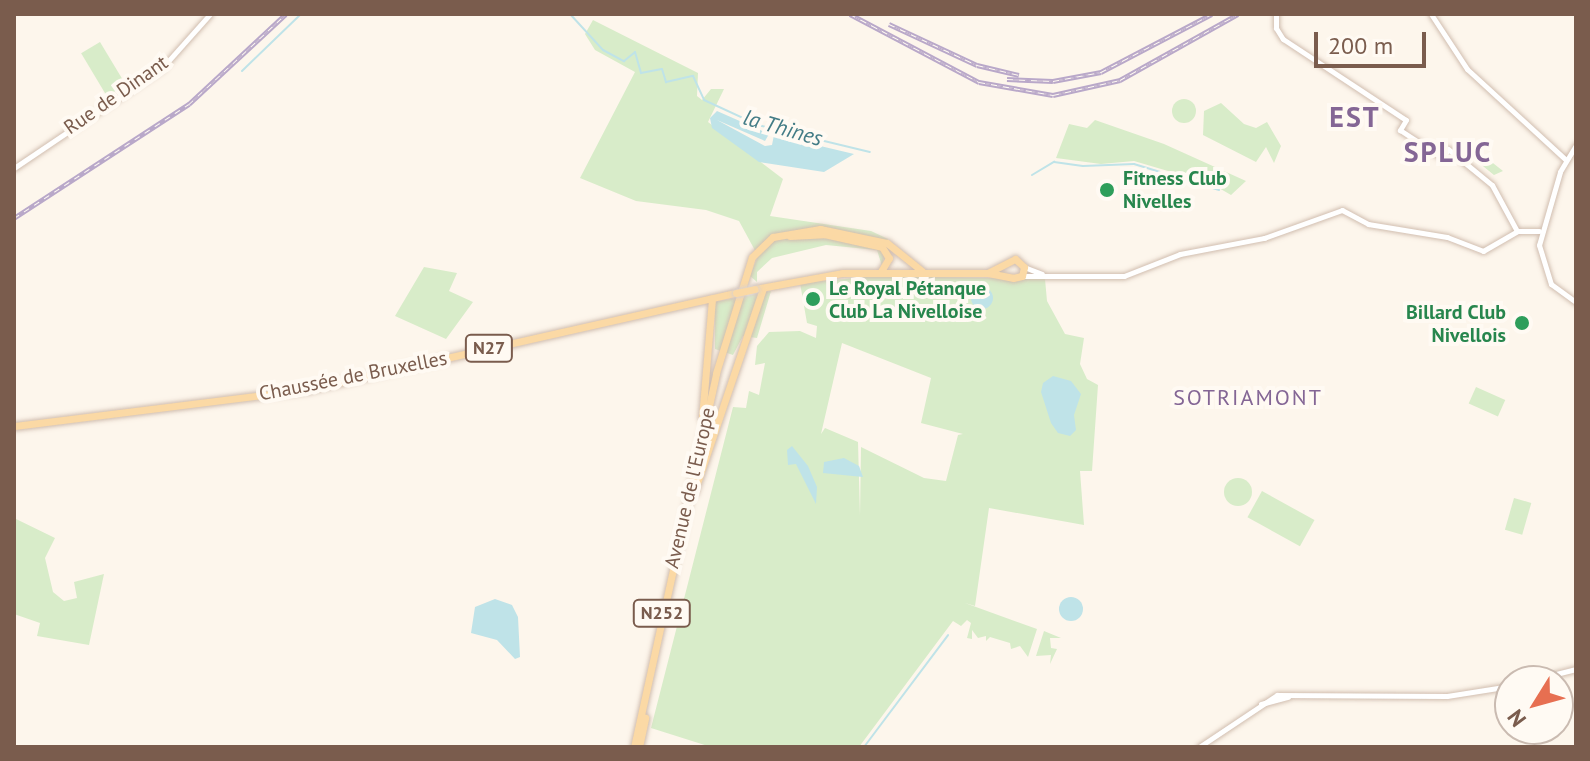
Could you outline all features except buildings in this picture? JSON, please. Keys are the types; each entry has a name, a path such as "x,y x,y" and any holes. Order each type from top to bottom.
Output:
{"main road":[{"name":"Rue de Dinant","path":"14,168 162,68 210,14"},
{"path":"1276,14 1276,28 1283,39 1406,120 1400,130 1443,158 1448,149 1492,185 1517,231"},
{"path":"1431,14 1467,69 1566,160"},
{"path":"1576,145 1566,160 1539,231 1539,245 1551,284 1576,302"},
{"name":"N27","path":"759,288 830,274 922,271 1124,276 1180,254 1301,228 1342,210 1368,224 1447,237 1483,251 1517,231 1539,231"},
{"path":"744,279 765,242 803,229 871,237 922,271"},
{"path":"1525,230 1539,245"},
{"path":"744,279 754,259 769,244 805,234 882,247 889,258 880,273"},
{"name":"N27","path":"988,273 1015,259 1023,272"},
{"path":"1006,266 1008,275"},
{"name":"Avenue de l'Europe","path":"637,747 693,479 744,279"},
{"name":"Avenue de l'Europe","path":"637,747 744,279"},
{"path":"688,517 716,418 759,288"},
{"name":"Chaussée de Bruxelles","path":"14,426 299,391 759,288"},
{"path":"693,479 712,298"},
{"path":"1199,747 1277,695 1447,696 1494,689"}],"green space":[{"path":"593,20 698,73 697,96 702,100 711,89 724,89 708,122 783,179 770,216 871,231 888,239 882,266 877,250 826,245 772,258 757,272 757,282 750,276 758,256 739,221 706,210 636,201 580,178 635,72 595,50 585,34"},
{"path":"100,42 126,85 107,96 81,53"},
{"path":"1184,99 1193,102 1196,111 1193,120 1184,123 1175,120 1172,111 1175,102"},
{"path":"1221,103 1244,124 1256,128 1267,122 1281,146 1274,163 1266,147 1256,162 1203,135 1204,111"},
{"path":"1095,120 1164,144 1246,181 1231,195 1212,184 1134,161 1101,164 1056,158 1069,124 1087,128"},
{"path":"1478,148 1503,171 1494,175 1473,158"},
{"path":"424,267 457,273 449,291 473,302 446,339 395,316"},
{"path":"877,276 1045,279 1047,301 1065,334 1084,338 1080,364 1087,379 1098,385 1092,471 1080,471 1084,525 989,508 975,606 965,603 1037,629 1028,657 1020,646 1011,649 1010,643 990,637 986,641 986,636 978,638 972,630 972,639 967,638 971,623 967,620 961,626 953,621 859,747 711,747 651,728 733,407 746,408 749,391 759,395 765,363 755,365 757,346 769,332 800,331 816,338 817,326 807,323 800,283","holes":["842,343 931,378 921,423 963,434 958,435 946,481 924,478 861,447 860,516 858,442 825,428 821,434"]},
{"path":"771,291 757,338 743,336 733,355 715,349 715,302"},
{"path":"1476,387 1505,400 1498,416 1469,403"},
{"path":"1238,478 1248,482 1252,492 1248,502 1238,506 1228,502 1224,492 1228,482"},
{"path":"1262,491 1314,520 1300,546 1247,517"},
{"path":"1514,498 1531,503 1522,535 1505,530"},
{"path":"14,518 55,538 45,558 53,592 64,601 77,598 74,582 104,574 89,645 37,636 40,623 14,614"},
{"path":"1044,631 1061,638 1050,638 1051,648 1057,649 1050,664 1051,655 1036,656"}],"water":[{"path":"717,111 769,134 765,141 717,120 765,146 772,145 774,135 854,154 824,172 759,162 712,128 710,118"},
{"path":"982,287 990,290 993,298 990,306 982,309 974,306 971,298 974,290"},
{"path":"1053,376 1071,381 1081,394 1074,415 1076,430 1070,436 1058,433 1051,423 1041,392 1043,383"},
{"path":"792,446 808,466 817,487 816,504 796,464 788,465 787,450"},
{"path":"844,458 859,466 863,477 823,473 824,462"},
{"path":"1066,597 1076,597 1083,604 1083,614 1076,621 1066,621 1059,614 1059,604"},
{"path":"495,599 512,605 518,617 520,657 515,659 497,640 471,633 475,607"}],"waterway":[{"path":"242,71 301,14"},
{"name":"la Thines","path":"570,14 603,50 624,61 635,52 641,73 662,69 666,82 693,76 704,100 758,125 870,152"},
{"name":"la Thines","path":"1032,175 1054,162 1083,166 1134,164 1219,190"},
{"path":"864,747 948,635"}],"railway":[{"path":"14,218 189,104 286,14"},
{"path":"850,14 979,82 1053,95 1120,80 1238,14"},
{"path":"1007,79 1053,81 1101,72 1212,14"},
{"path":"889,24 977,65 1019,75"}],"place":[{"name":"Fitness Club Nivelles","path":"1107,190"},
{"name":"Le Royal Pétanque Club La Nivelloise","path":"813,299"},
{"name":"Billard Club Nivellois","path":"1522,323"}],"district":[{"name":"EST","path":"1355,117"},
{"name":"SPLUC","path":"1448,152"},
{"name":"SOTRIAMONT","path":"1248,398"}]}
